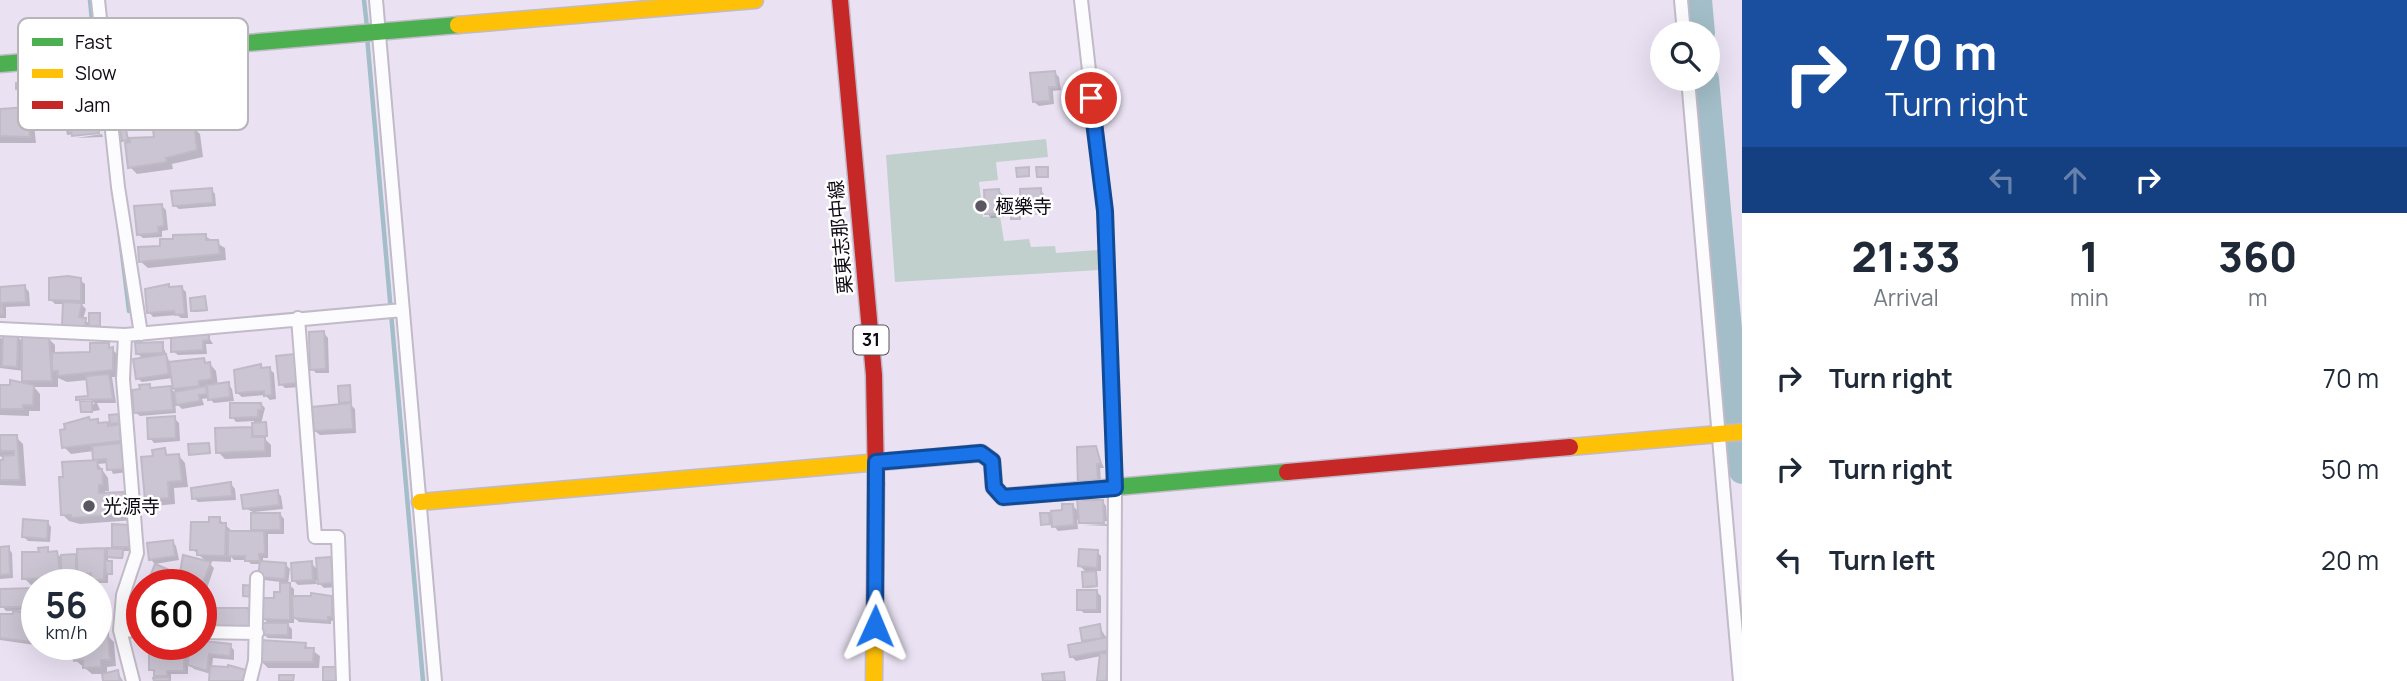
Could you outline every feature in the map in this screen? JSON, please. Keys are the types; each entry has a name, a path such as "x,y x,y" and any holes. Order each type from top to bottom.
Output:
{"street":[{"path":"98,0 100,18"},
{"path":"376,0 370,31 393,311 420,502 435,681"},
{"path":"248,42 755,0"},
{"name":"栗東志那中線","path":"840,0 874,375 874,681"},
{"path":"1082,0 1105,211 1115,488 1114,681"},
{"path":"1681,0 1683,21"},
{"path":"0,64 18,62"},
{"path":"1689,91 1740,681"},
{"path":"112,130 141,334"},
{"path":"0,329 125,335 393,311"},
{"path":"298,318 315,537 338,537 345,658 343,681"},
{"path":"125,335 123,379 138,553 123,596 120,630 134,681"},
{"path":"420,502 981,453 992,461 994,487 1003,497 1742,432"},
{"path":"250,681 256,661 257,578"},
{"path":"120,630 126,630"},
{"path":"217,632 257,633"}],"shaded area":[{"path":"1046,139 1048,157 996,162 998,180 979,182 983,217 1000,216 1004,241 1029,239 1031,247 1055,246 1056,253 1098,250 1099,270 895,282 886,155"}],"building":[{"path":"1055,71 1057,87 1049,87 1050,101 1033,102 1030,73"},
{"path":"18,108 18,130 29,130 30,137 0,136 0,109"},
{"path":"71,130 99,130 99,133 72,136"},
{"path":"120,130 126,130 128,140 122,141"},
{"path":"153,130 195,130 197,150 166,158 167,162 128,168 125,143 130,142 129,138 154,137"},
{"path":"1029,167 1029,176 1017,177 1016,168"},
{"path":"1036,167 1048,167 1048,177 1037,177"},
{"path":"212,188 213,203 173,206 171,191"},
{"path":"1041,188 1042,211 1021,212 1020,189"},
{"path":"999,189 1001,214 985,214 984,190"},
{"path":"162,204 164,226 158,227 159,233 137,235 134,206"},
{"path":"1011,207 1020,207 1020,219 1011,219"},
{"path":"206,234 206,240 218,240 220,254 139,262 138,247 160,246 160,239 173,239 173,235"},
{"path":"49,278 81,278 81,301 49,300"},
{"path":"169,284 169,287 182,286 185,314 175,315 174,311 147,313 145,289"},
{"path":"25,285 26,302 2,303 3,314 0,314 0,287"},
{"path":"205,296 207,310 191,311 190,298"},
{"path":"63,302 82,303 79,317 86,318 85,327 62,326"},
{"path":"89,313 100,313 100,326 89,326"},
{"path":"324,331 326,369 310,370 309,332"},
{"path":"3,334 18,334 17,367 2,366"},
{"path":"209,334 209,340 203,341 203,350 171,352 171,336"},
{"path":"22,337 49,337 52,381 22,381"},
{"path":"163,342 163,353 136,354 135,343"},
{"path":"90,343 109,343 109,348 113,347 113,370 58,376 58,371 52,371 52,353 90,352"},
{"path":"166,354 169,374 136,379 133,359"},
{"path":"294,354 297,383 279,385 276,356"},
{"path":"204,358 205,363 210,362 212,379 199,381 199,386 173,389 169,362"},
{"path":"261,364 261,368 270,367 272,395 264,396 264,391 236,393 234,370"},
{"path":"109,374 113,399 76,400 76,397 88,396 86,376"},
{"path":"10,380 34,385 33,405 23,405 23,409 0,409 0,385 10,385"},
{"path":"229,382 230,397 208,400 207,385"},
{"path":"150,384 150,388 171,386 173,410 134,413 132,390 140,389 139,385"},
{"path":"350,385 351,402 339,403 338,386"},
{"path":"206,386 207,394 199,395 200,401 176,405 174,392"},
{"path":"80,401 92,401 92,412 81,412"},
{"path":"230,403 261,403 262,410 258,410 258,417 230,418"},
{"path":"351,403 353,429 314,431 312,407"},
{"path":"119,414 120,423 110,424 109,415"},
{"path":"175,416 176,438 148,439 147,418"},
{"path":"89,417 90,420 98,419 98,423 108,422 108,426 120,424 121,441 62,448 60,430 65,429 64,424"},
{"path":"266,422 267,436 253,436 252,423"},
{"path":"252,427 252,437 265,437 265,451 216,453 215,428"},
{"path":"0,435 17,435 20,480 0,480 0,460 3,460 3,456 14,455 14,451 0,451"},
{"path":"121,443 124,469 107,470 106,459 93,460 92,446"},
{"path":"209,443 210,453 189,455 188,444"},
{"path":"1096,446 1101,464 1097,464 1098,480 1078,487 1077,447"},
{"path":"165,448 166,455 179,454 182,481 168,482 169,498 145,500 141,457 153,456 152,450"},
{"path":"97,460 98,469 102,469 103,485 99,485 99,493 124,492 124,497 129,497 129,513 72,518 71,515 61,515 59,477 63,477 62,462"},
{"path":"231,482 232,496 192,499 191,488"},
{"path":"278,490 279,505 243,509 241,495"},
{"path":"1083,497 1083,500 1103,500 1104,523 1079,523 1077,498"},
{"path":"1062,504 1073,504 1074,525 1052,527 1051,511 1062,510"},
{"path":"251,513 280,513 281,530 251,530"},
{"path":"1040,513 1049,513 1050,524 1041,525"},
{"path":"209,517 220,517 220,523 226,523 225,556 197,555 197,550 190,550 191,522 209,522"},
{"path":"23,519 48,521 47,539 22,537"},
{"path":"112,524 131,525 130,547 112,547"},
{"path":"228,531 264,531 265,554 259,554 260,561 245,561 245,556 228,556"},
{"path":"173,540 175,556 149,560 147,543"},
{"path":"9,546 10,574 0,575 0,547"},
{"path":"48,547 48,552 57,551 60,569 22,569 22,552 39,552 38,548"},
{"path":"105,548 104,569 77,569 77,549"},
{"path":"107,548 123,549 122,558 107,557"},
{"path":"1079,549 1098,550 1097,568 1078,566"},
{"path":"76,554 76,569 61,569 61,555"},
{"path":"183,555 211,562 208,569 181,569"},
{"path":"331,557 333,583 318,584 316,558"},
{"path":"105,561 112,561 112,569 106,569"},
{"path":"260,561 286,563 285,579 258,577"},
{"path":"312,561 313,580 292,581 291,563"},
{"path":"155,564 167,569 153,569"},
{"path":"1096,571 1097,586 1083,587 1082,572"},
{"path":"280,583 290,583 290,620 262,619 262,598 274,598 274,592 280,592"},
{"path":"243,585 255,586 255,597 243,596"},
{"path":"21,588 21,607 0,607 0,589"},
{"path":"1077,590 1097,590 1097,610 1077,610"},
{"path":"311,593 332,596 332,617 328,617 328,621 293,618 292,596 311,596"},
{"path":"217,608 248,608 252,631 217,628"},
{"path":"13,611 21,612 21,641 0,638 0,614 13,614"},
{"path":"262,623 288,623 288,635 261,635"},
{"path":"1100,624 1102,638 1082,641 1080,628"},
{"path":"1108,637 1110,650 1070,657 1068,645"},
{"path":"260,640 306,643 305,648 314,648 313,662 259,662"},
{"path":"217,642 231,644 230,656 217,655"},
{"path":"1100,653 1109,654 1106,681 1097,681"},
{"path":"83,660 101,660 101,667 83,668"},
{"path":"149,660 184,660 184,671 167,671 167,676 154,676 154,670 149,670"},
{"path":"188,660 208,660 207,671 188,665"},
{"path":"228,665 246,670 245,681 209,681 210,666"},
{"path":"323,667 336,667 336,681 323,681"},
{"path":"118,670 120,681 103,681 102,674"},
{"path":"1064,672 1065,681 1043,681 1042,674"},
{"path":"279,675 294,675 293,681 279,681"},
{"path":"169,677 170,681 154,681 153,678"}],"waterway":[{"path":"90,0 92,18"},
{"path":"364,0 367,27"},
{"path":"1699,0 1701,21"},
{"path":"367,36 423,681"},
{"path":"1707,91 1742,471"},
{"path":"119,229 129,311"}],"traffic: fast":[{"path":"248,43 458,25"},
{"path":"0,64 18,62"},
{"path":"971,454 981,453 992,461 994,487 1003,497 1287,472"}],"traffic: slow":[{"path":"458,25 755,0"},
{"path":"1570,447 1742,432"},
{"path":"420,502 971,454"},
{"path":"874,681 876,484"}],"traffic: jam":[{"path":"840,0 874,375 876,484"},
{"path":"1287,472 1570,447"}],"place":[{"name":"極樂寺","path":"981,206"},
{"name":"光源寺","path":"89,506"}],"route":[{"path":"875,626 876,462 981,453 992,461 994,487 1003,497 1105,491 1115,488 1105,211 1091,98"}]}
